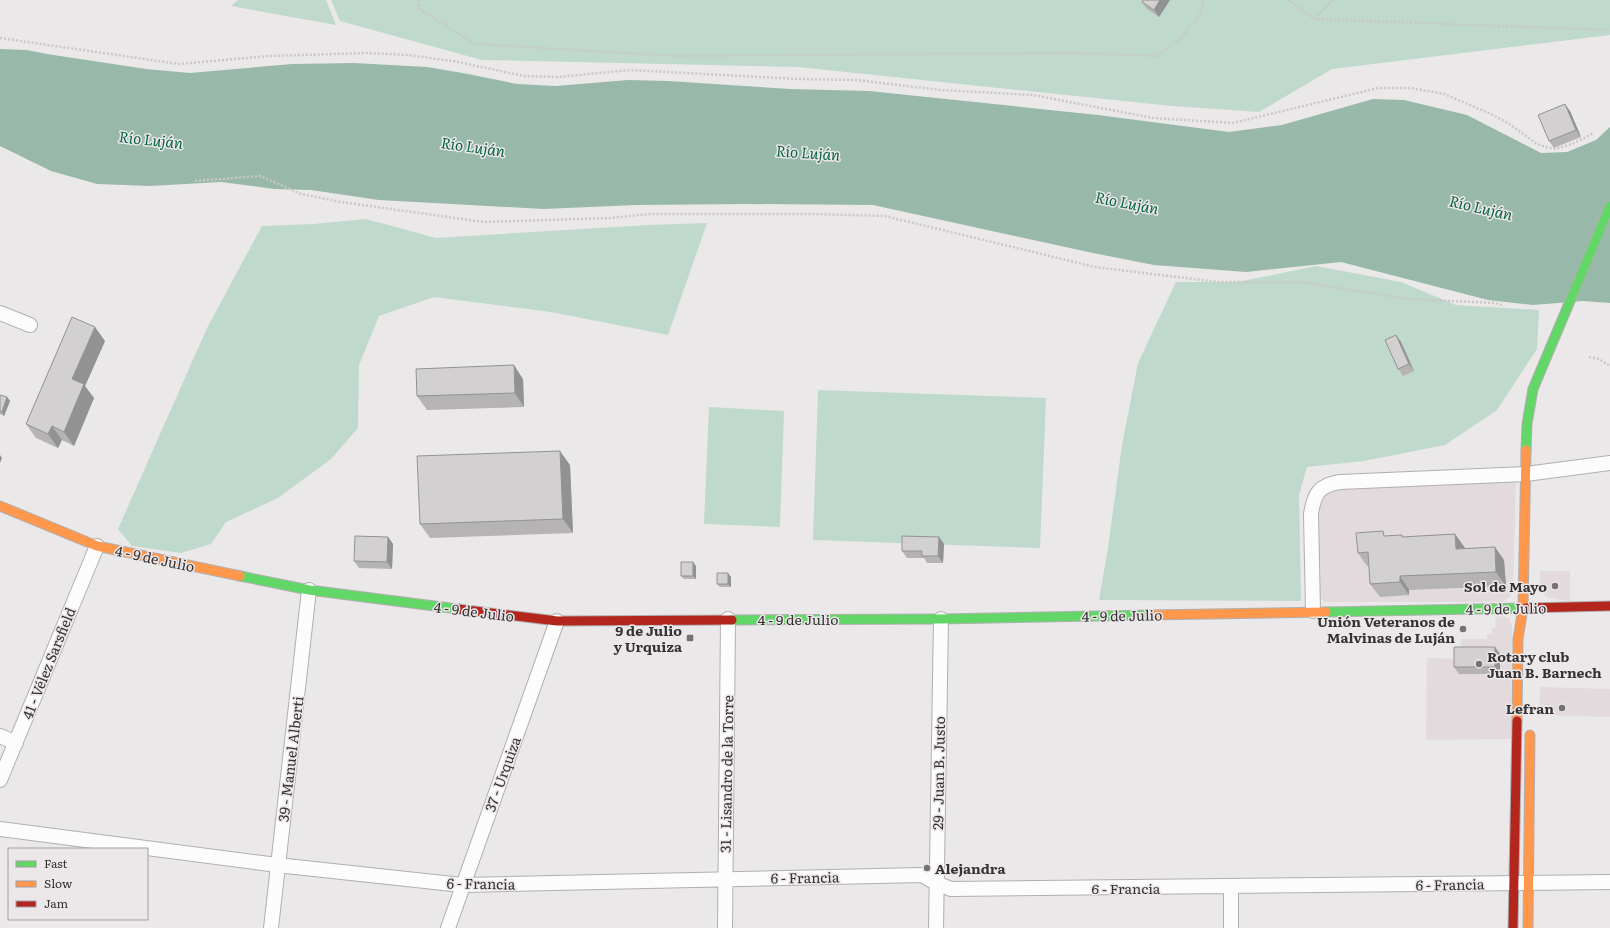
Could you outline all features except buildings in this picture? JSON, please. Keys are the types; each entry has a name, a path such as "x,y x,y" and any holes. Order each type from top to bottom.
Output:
{"street":[{"path":"1513,928 1518,639 1523,608 1529,406 1532,389 1610,206"},
{"path":"0,313 30,325"},
{"path":"1313,611 1312,502 1316,493 1324,486 1340,482 1526,474 1610,463"},
{"name":"4 - 9 de Julio","path":"0,506 97,546 309,590 557,621 941,619 1610,606"},
{"name":"41 - Vélez Sarsfield","path":"0,780 97,546"},
{"name":"39 - Manuel Alberti","path":"271,928 309,590"},
{"path":"1523,608 1529,630"},
{"name":"31 - Lisandro de la Torre","path":"725,928 728,619"},
{"name":"29 - Juan B. Justo","path":"936,928 941,619"},
{"name":"37 - Urquiza","path":"448,928 557,621"},
{"path":"1528,928 1530,725"},
{"path":"0,736 16,743"},
{"name":"6 - Francia","path":"0,829 147,848"},
{"name":"6 - Francia","path":"148,848 278,865 462,885 922,875 951,889 1610,882"},
{"path":"1231,887 1231,928"}],"path":[{"path":"418,0 420,9 475,44 675,56 1073,53 1157,56 1180,39 1200,14 1204,0"},
{"path":"1288,0 1314,19 1610,30"},
{"path":"1314,19 1332,0"},
{"path":"0,38 179,64 269,56 367,53 408,55 453,61 524,76 558,77 630,70 798,79 856,80 941,90 1033,94 1153,118 1233,123 1378,88 1411,88 1444,94 1491,114 1508,122 1537,144 1549,148 1556,149 1574,143 1594,133"},
{"path":"195,181 260,176 300,194 341,202 484,222 542,221 649,214 812,214 885,216 1095,267 1218,282 1301,282 1409,299 1496,303 1504,306"},
{"path":"1589,357 1600,359 1610,366"}],"shaded area":[{"path":"238,0 326,0 336,25 231,6"},
{"path":"331,0 1610,0 1610,35 1332,69 1259,112 1172,106 798,67 482,60 340,21"},
{"path":"366,219 436,238 648,225 707,223 668,335 551,312 434,297 379,316 359,365 358,428 331,459 278,498 226,522 211,544 181,553 132,546 118,529 207,328 262,226 314,224"},
{"path":"1316,266 1401,282 1456,305 1539,310 1537,349 1497,410 1445,445 1364,461 1307,467 1299,495 1301,601 1099,600 1108,548 1122,445 1138,363 1176,282 1238,282"},
{"path":"818,390 1046,398 1040,548 813,540"},
{"path":"709,407 784,411 780,527 704,524"},
{"path":"1516,478 1513,589 1510,597 1502,602 1324,602 1316,594 1318,496 1326,489"},
{"path":"1540,571 1570,571 1570,601 1546,597 1540,589"},
{"path":"1503,616 1510,619 1512,626 1511,739 1426,740 1427,658 1461,659 1461,639 1487,639 1487,634 1492,634 1492,628 1496,628 1495,617"},
{"path":"1540,687 1610,689 1610,717 1539,715"}],"water":[{"name":"Río Luján","path":"0,49 27,50 146,69 190,73 292,64 354,63 427,67 517,84 556,86 628,80 668,81 790,89 869,91 1098,115 1229,132 1282,125 1373,99 1404,100 1467,115 1541,153 1567,152 1596,140 1610,127 1610,303 1583,301 1533,305 1488,300 1341,262 1246,272 1154,265 873,205 636,205 543,209 379,200 311,190 274,189 221,182 150,186 97,184 51,171 0,146"}],"traffic: fast":[{"path":"1526,450 1527,424 1533,389 1610,206"},
{"path":"240,576 309,590 458,609"},
{"path":"1326,612 1526,608"},
{"path":"732,620 941,619 1149,615"}],"traffic: slow":[{"path":"1517,721 1518,639 1523,608 1526,450"},
{"path":"0,506 97,546 240,576"},
{"path":"1149,615 1326,612"},
{"path":"1528,928 1530,735"}],"traffic: jam":[{"path":"1526,608 1610,606"},
{"path":"458,609 557,621 732,620"},
{"path":"1513,928 1517,721"}],"place":[{"name":"Sol de Mayo","path":"1555,586"},
{"name":"Unión Veteranos de Malvinas de Luján","path":"1463,629"},
{"name":"9 de Julio y Urquiza","path":"690,638"},
{"name":"Rotary club Juan B. Barnech","path":"1479,664"},
{"name":"Lefran","path":"1562,708"},
{"name":"Alejandra","path":"927,868"}]}
